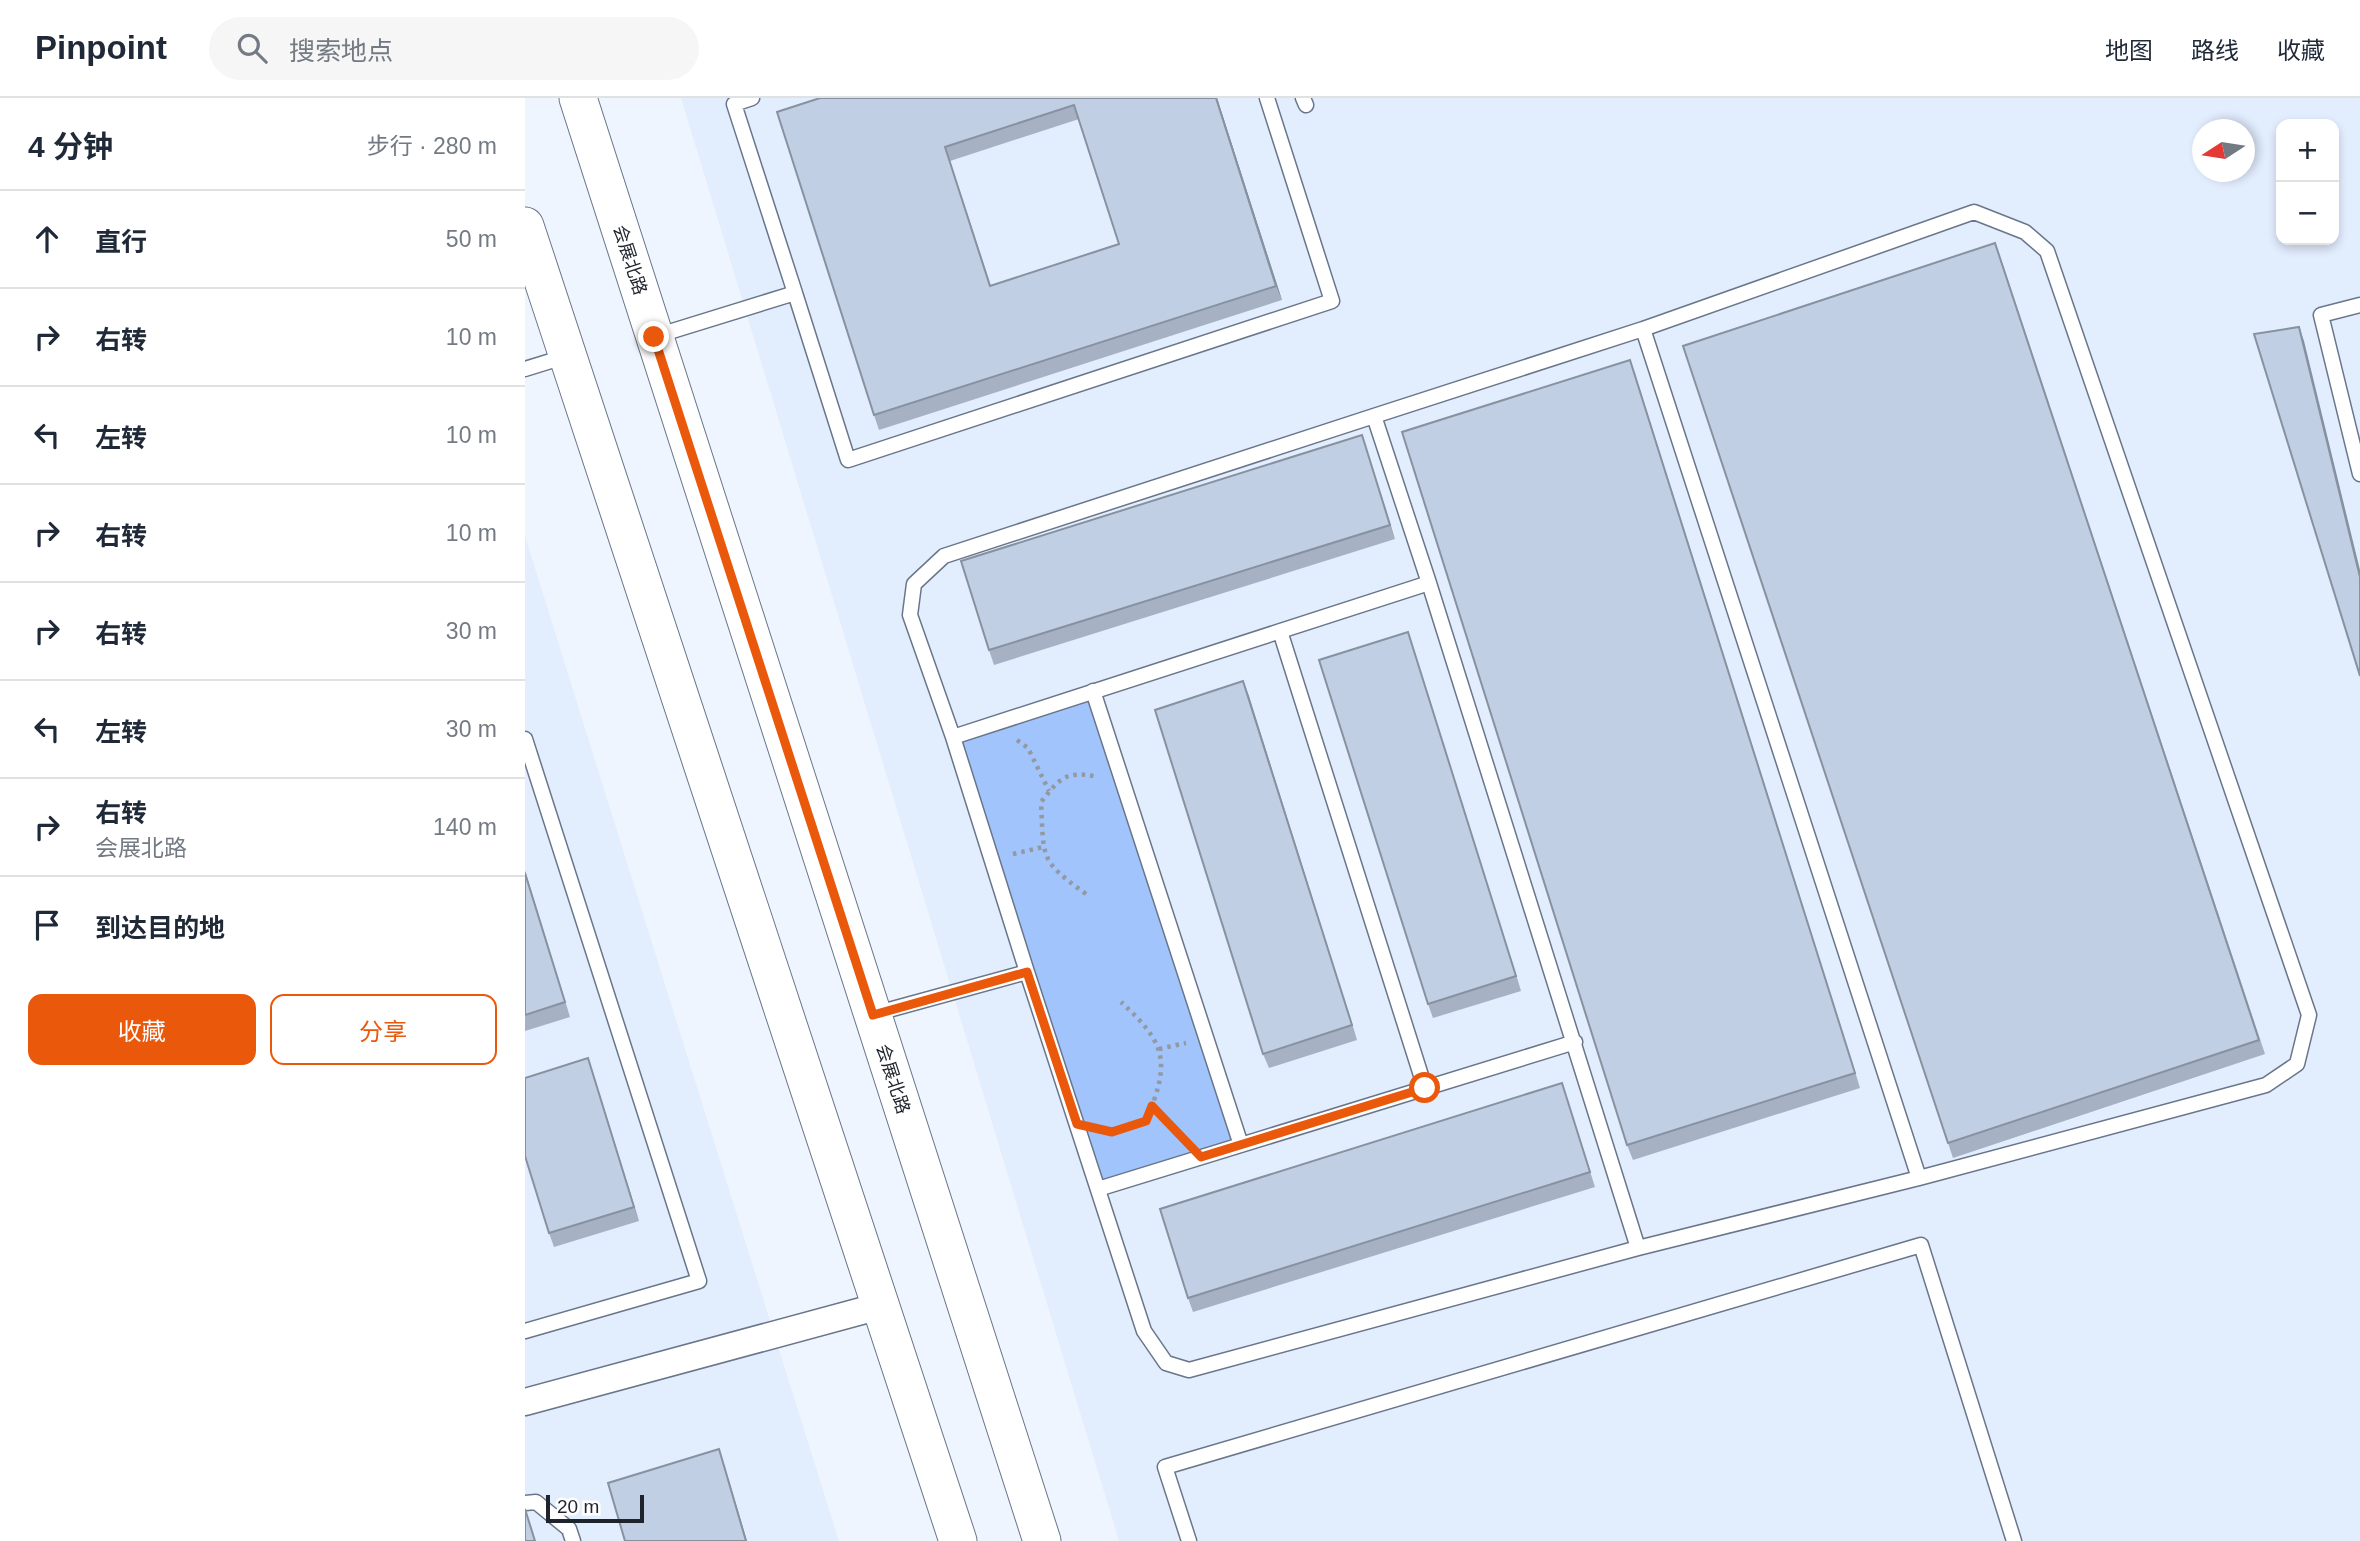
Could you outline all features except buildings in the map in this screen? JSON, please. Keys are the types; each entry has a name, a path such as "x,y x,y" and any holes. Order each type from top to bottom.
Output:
{"main road":[{"name":"会展北路","path":"577,98 1042,1541"},
{"path":"525,226 958,1541"}],"street":[{"path":"525,1402 880,1306"}],"lane":[{"path":"752,98 734,104 848,460 1332,301 1267,98"},
{"path":"1974,212 2025,232 2047,251 2309,1015 2297,1064 2266,1085 1919,1178 1638,1248 1189,1370 1166,1363 1144,1331 953,737 910,615 914,584 944,556 1643,328 1974,212"},
{"path":"654,337 795,293"},
{"path":"2360,304 2321,315 2360,474"},
{"path":"1643,328 1919,1178"},
{"path":"525,369 567,355"},
{"path":"1374,416 1575,1042 1638,1248"},
{"path":"953,737 1429,583"},
{"path":"1280,631 1425,1088"},
{"path":"1093,691 1241,1145"},
{"path":"525,739 699,1281 525,1331"},
{"path":"873,1015 1027,972"},
{"path":"1098,1189 1575,1042"},
{"path":"1189,1541 1165,1467 1921,1245 2014,1541"},
{"path":"525,1503 536,1502 569,1529 573,1541"}],"path":[{"path":"993,723 1028,748 1049,791"},
{"path":"1086,894 1051,869 1043,847 1041,802 1058,779 1078,772 1107,779 1127,796"},
{"path":"1077,1124 1112,1132 1146,1121 1161,1086 1159,1047 1146,1025 1121,1002"},
{"path":"1152,1106 1201,1157"}],"shaded area":[{"path":"681,98 2360,98 2360,1541 1119,1541"},
{"path":"525,536 781,1356 839,1541 525,1541"},
{"path":"1093,691 1241,1145 1098,1189 953,737"}],"route":[{"path":"654,337 873,1015 1027,972 1077,1124 1112,1132 1146,1121 1152,1106 1201,1157 1425,1088"}]}
